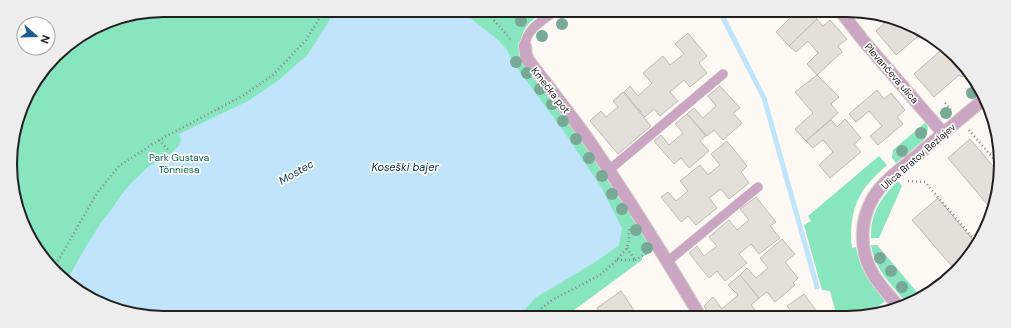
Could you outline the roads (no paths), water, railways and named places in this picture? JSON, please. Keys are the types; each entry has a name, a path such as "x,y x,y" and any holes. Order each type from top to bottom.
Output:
{"street":[{"name":"Plevančeva ulica","path":"845,17 862,39 943,133"},
{"name":"Kmečka pot","path":"525,46 528,60 568,111 609,170 697,311"},
{"name":"Ulica Bratov Bezlajev","path":"895,303 872,273 866,258 863,231 866,211 880,188 980,102"}],"lane":[{"name":"Kmečka pot","path":"525,46 526,39 534,26 547,17"},
{"path":"609,170 723,74"},
{"path":"667,262 758,187"}],"water":[{"name":"Koseški bajer","path":"330,17 469,17 497,39 507,50 514,64 567,136 601,187 622,228 619,245 597,261 535,298 524,311 154,311 126,306 108,300 90,291 69,276 102,221 122,194 148,167 170,154 178,147 181,140 179,134 248,101 279,80 308,54"}],"waterway":[{"path":"723,17 764,98 817,287"}],"park label":[{"name":"Park Gustava Tönniesa","path":"179,162"}],"water label":[{"name":"Mostec","path":"296,172"}]}
